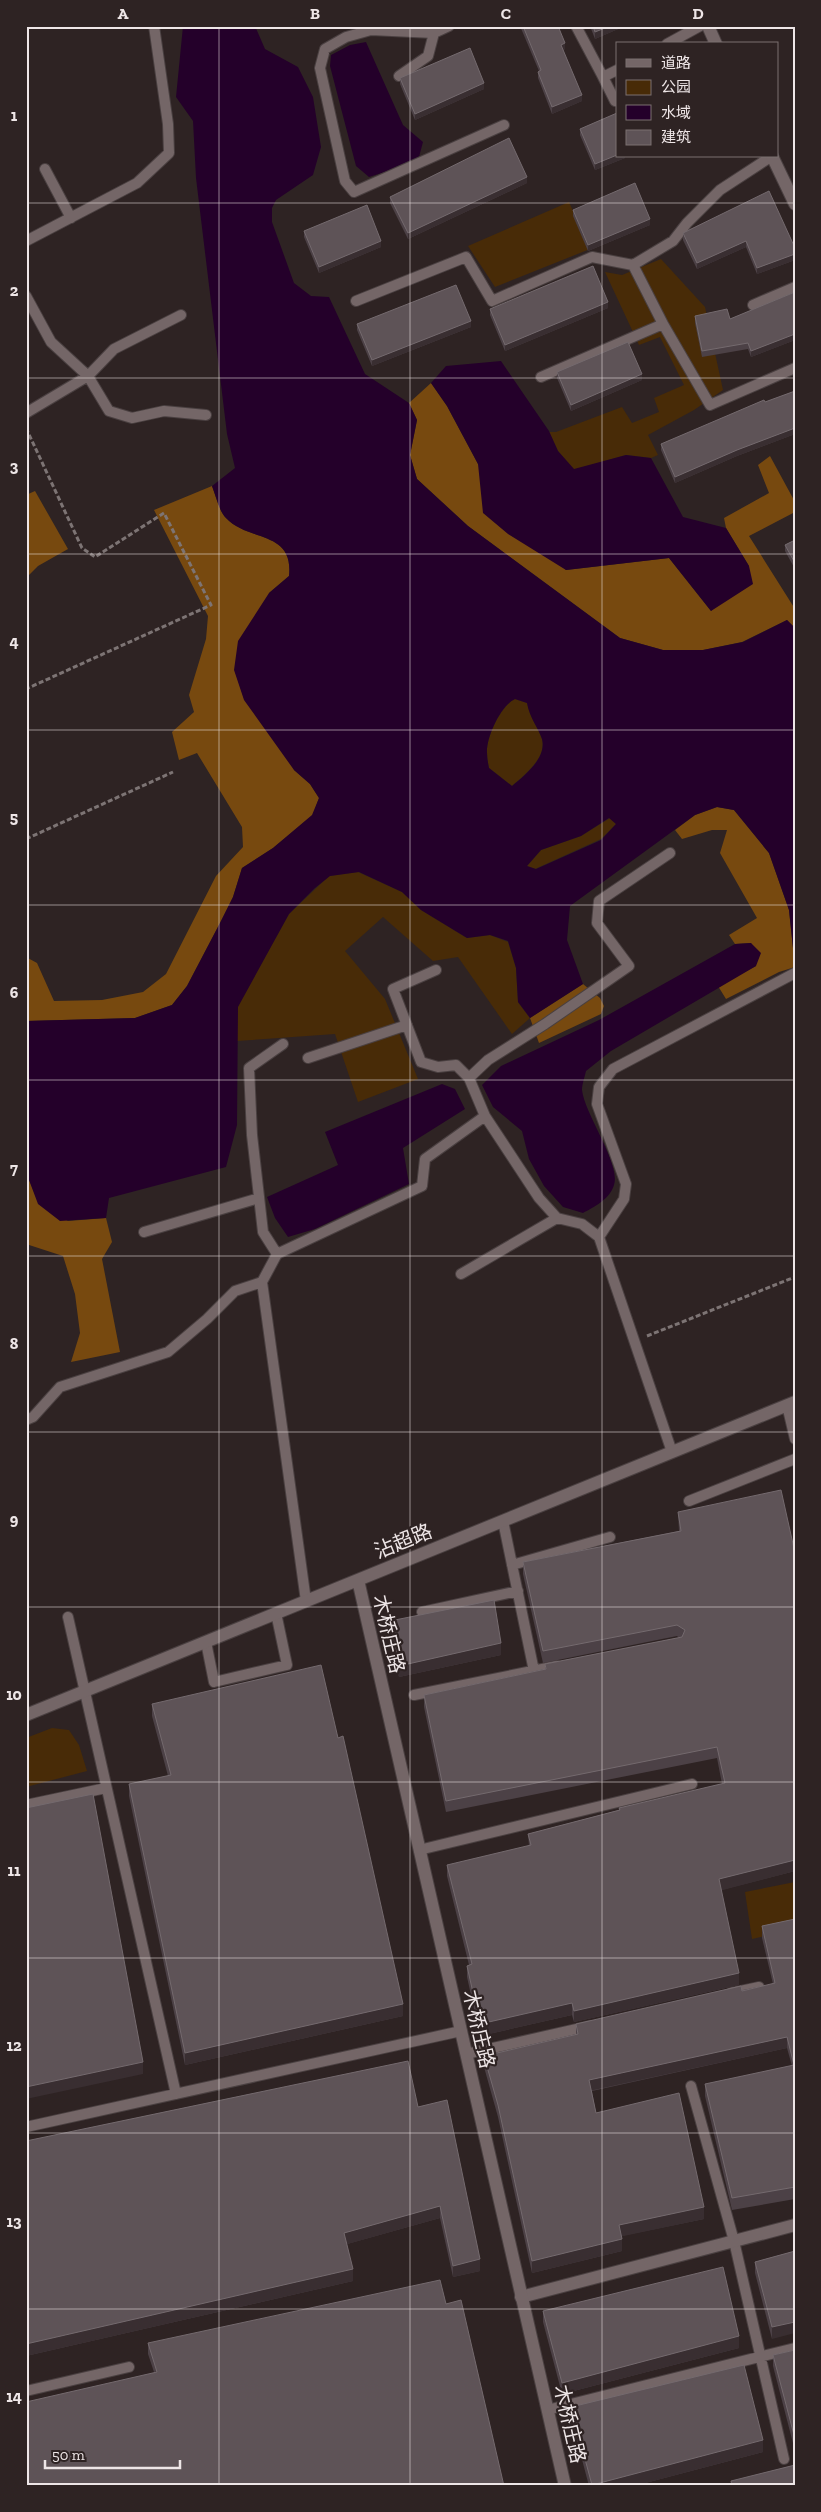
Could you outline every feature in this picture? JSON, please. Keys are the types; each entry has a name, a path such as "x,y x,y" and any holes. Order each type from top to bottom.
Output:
{"street":[{"path":"708,26 715,42"},
{"path":"773,158 792,190 795,204"},
{"name":"沾超路","path":"26,1715 791,1403"},
{"name":"木桥庄路","path":"358,1580 565,2486"},
{"path":"521,2297 795,2225"}],"lane":[{"path":"26,241 137,183 169,153 168,124 154,26"},
{"path":"449,26 434,33 359,30 325,49 320,68 345,181 354,192 504,125"},
{"path":"576,26 616,101"},
{"path":"671,42 700,26"},
{"path":"399,76 428,56 434,33"},
{"path":"603,77 616,70"},
{"path":"356,301 466,258 492,301 592,257 634,265 674,242 687,223 720,190 769,158"},
{"path":"45,169 71,218"},
{"path":"634,265 662,324 710,405 795,368"},
{"path":"753,305 795,287"},
{"path":"26,296 51,342 88,376 109,411 132,418 164,411 206,415"},
{"path":"26,413 88,376 114,349 181,316"},
{"path":"541,377 662,324"},
{"path":"469,1078 488,1060 545,1024 629,966 597,922 599,901 670,853"},
{"path":"436,970 393,989 421,1062 438,1068 456,1065 469,1078 485,1116 539,1198 557,1218 582,1224 599,1237 672,1452"},
{"path":"599,1237 624,1199 626,1184 597,1104 600,1087 613,1069 795,974"},
{"path":"308,1058 407,1025"},
{"path":"277,1254 263,1232 252,1135 249,1068 284,1044"},
{"path":"306,1601 262,1282 277,1254 422,1186 425,1159 485,1116"},
{"path":"144,1232 259,1198"},
{"path":"461,1274 557,1218"},
{"path":"26,1420 33,1417 60,1387 168,1352 235,1292 262,1282"},
{"path":"791,1403 795,1439"},
{"path":"689,1501 795,1459"},
{"path":"503,1521 534,1671"},
{"path":"512,1565 610,1537"},
{"path":"422,1612 518,1591"},
{"path":"206,1642 214,1682 287,1665 276,1613"},
{"path":"68,1617 83,1692 176,2094"},
{"path":"414,1695 572,1663"},
{"path":"419,1850 692,1784"},
{"path":"26,1805 106,1788"},
{"path":"721,1996 759,1987"},
{"path":"466,2054 598,2024"},
{"path":"26,2128 461,2030"},
{"path":"691,2086 734,2241 759,2357 784,2459"},
{"path":"547,2410 795,2348"},
{"path":"26,2391 129,2367"}],"path":[{"path":"26,428 82,548 94,557 164,513 211,605 26,689"},
{"path":"26,839 173,772"},
{"path":"635,1341 795,1277"}],"green space":[{"path":"569,202 590,249 495,287 468,246"},
{"path":"661,259 705,307 723,390 694,410 648,435 658,455 651,458 626,455 574,470 558,451 549,432 556,432 622,407 632,423 659,412 654,398 684,385 660,337 639,345 605,272 622,275"},
{"path":"515,699 527,703 542,739 543,746 533,766 512,786 489,768 487,746 495,722 510,702"},
{"path":"610,818 616,824 601,839 535,869 527,866 541,850 581,836"},
{"path":"358,872 402,892 421,910 467,938 490,935 508,942 516,968 518,1002 530,1018 512,1034 458,957 433,961 383,917 345,951 385,999 418,1079 358,1102 335,1034 237,1041 237,1007 289,914 329,876"},
{"path":"52,1728 69,1730 79,1745 87,1771 26,1787 26,1738"},
{"path":"795,1882 795,1929 752,1939 745,1892"}],"shaded area":[{"path":"431,383 447,406 478,464 566,570 669,558 711,611 749,566 726,528 724,518 769,493 758,465 770,456 795,502 795,512 749,536 795,609 795,628 787,620 742,642 703,650 663,650 620,638 468,526 417,479 410,455 417,420 409,403"},
{"path":"212,486 226,518 246,531 277,544 284,551 289,561 289,576 269,593 294,770 310,784 319,798 313,815 273,848 242,868 233,897 220,923 187,986 172,1005 135,1018 26,1021 26,957 37,963 54,1001 102,1000 143,992 166,974 216,876 243,847 242,827 197,753 179,760 172,732 194,712 189,695 206,639 208,616 154,510"},
{"path":"35,491 68,549 38,566 26,578 26,495"},
{"path":"717,807 734,810 769,853 789,910 793,948 795,949 795,967 779,972 726,999 718,986 756,966 751,943 735,944 729,935 757,918 720,853 727,830 712,830 682,839 675,830 695,815"},
{"path":"583,984 600,998 604,1006 601,1014 539,1043 530,1018"},
{"path":"26,1172 39,1204 68,1221 106,1218 112,1242 102,1259 120,1352 71,1362 80,1333 75,1294 63,1256 26,1244"}],"water":[{"path":"183,26 255,26 265,49 298,67 313,97 321,147 313,175 276,200 272,208 272,222 294,283 311,296 329,297 365,374 409,403 417,420 410,455 417,479 468,526 620,638 663,650 703,650 743,642 787,620 795,628 795,949 793,948 789,910 769,853 734,810 717,807 695,815 570,906 567,940 583,984 530,1018 518,1002 516,968 508,941 490,935 467,938 421,910 402,892 359,872 330,876 289,914 238,1007 237,1125 226,1167 109,1198 106,1218 60,1221 38,1204 26,1172 26,1021 135,1018 172,1005 187,986 220,923 233,897 242,868 273,848 312,815 319,798 310,784 294,770 244,700 234,670 238,641 269,593 289,576 289,561 284,551 277,544 246,531 226,518 212,486 235,468 227,434 196,178 193,121 176,97","holes":["515,699 527,703 542,739 543,746 534,766 512,786 489,768 487,746 495,722 510,702","609,818 616,824 601,840 536,869 527,866 541,850 581,836"]},
{"path":"366,42 403,125 423,142 419,157 391,170 369,177 356,166 330,66 331,55 350,45"},
{"path":"501,361 549,431 558,451 574,469 626,455 651,458 683,517 726,528 749,566 753,584 711,611 669,558 566,570 508,534 483,513 478,464 447,406 431,383 446,366"},
{"path":"751,943 761,953 756,966 611,1051 586,1071 582,1090 589,1112 608,1152 615,1176 614,1185 605,1198 583,1213 563,1207 544,1186 529,1159 522,1131 493,1107 482,1085 501,1066 599,1020 735,944"},
{"path":"442,1084 455,1089 465,1109 403,1148 409,1184 315,1229 288,1237 275,1218 267,1197 338,1165 325,1132"}],"building":[{"path":"523,26 558,26 565,43 561,45 582,95 552,107 538,72 541,70"},
{"path":"593,26 610,26 595,32"},
{"path":"470,48 484,83 415,114 400,78"},
{"path":"616,113 616,155 595,164 580,129"},
{"path":"509,138 527,177 408,233 390,197"},
{"path":"635,183 650,219 588,245 573,210"},
{"path":"769,191 795,248 795,254 757,268 746,241 697,263 683,233"},
{"path":"367,205 381,241 319,267 304,231"},
{"path":"593,266 608,302 505,345 490,309"},
{"path":"456,285 471,321 372,360 357,324"},
{"path":"795,292 795,334 751,351 748,343 702,351 695,316 727,309 730,319"},
{"path":"628,342 642,374 571,405 557,372"},
{"path":"795,391 795,428 737,450 675,477 661,444 764,400 765,402"},
{"path":"795,540 795,563 785,545"},
{"path":"781,1490 795,1553 795,1860 719,1879 739,1973 574,2011 572,2003 480,2024 467,1966 472,1964 447,1865 531,1845 528,1834 620,1810 619,1808 725,1783 717,1747 446,1801 424,1695 546,1669 545,1664 682,1637 685,1630 677,1625 543,1651 523,1562 681,1531 678,1512"},
{"path":"494,1600 501,1643 399,1666 390,1621"},
{"path":"321,1665 338,1738 343,1736 403,2004 185,2053 129,1784 171,1775 152,1704"},
{"path":"93,1794 143,2062 26,2087 26,1808"},
{"path":"795,1919 795,2187 732,2198 705,2084 794,2065 787,2037 589,2080 596,2113 679,2093 704,2207 619,2225 622,2239 532,2261 498,2105 484,2056 578,2034 576,2024 741,1986 742,1991 775,1983 762,1926"},
{"path":"408,2061 418,2107 447,2100 480,2259 453,2266 440,2206 344,2233 353,2269 26,2344 26,2141"},
{"path":"795,2251 795,2322 772,2327 755,2262"},
{"path":"723,2267 739,2336 562,2383 543,2311"},
{"path":"440,2280 446,2304 461,2300 504,2486 26,2486 26,2402 157,2372 148,2343"},
{"path":"795,2350 795,2435 794,2435 773,2355"},
{"path":"744,2365 763,2440 592,2485 571,2407"},
{"path":"795,2465 795,2486 732,2486 731,2481"}]}
